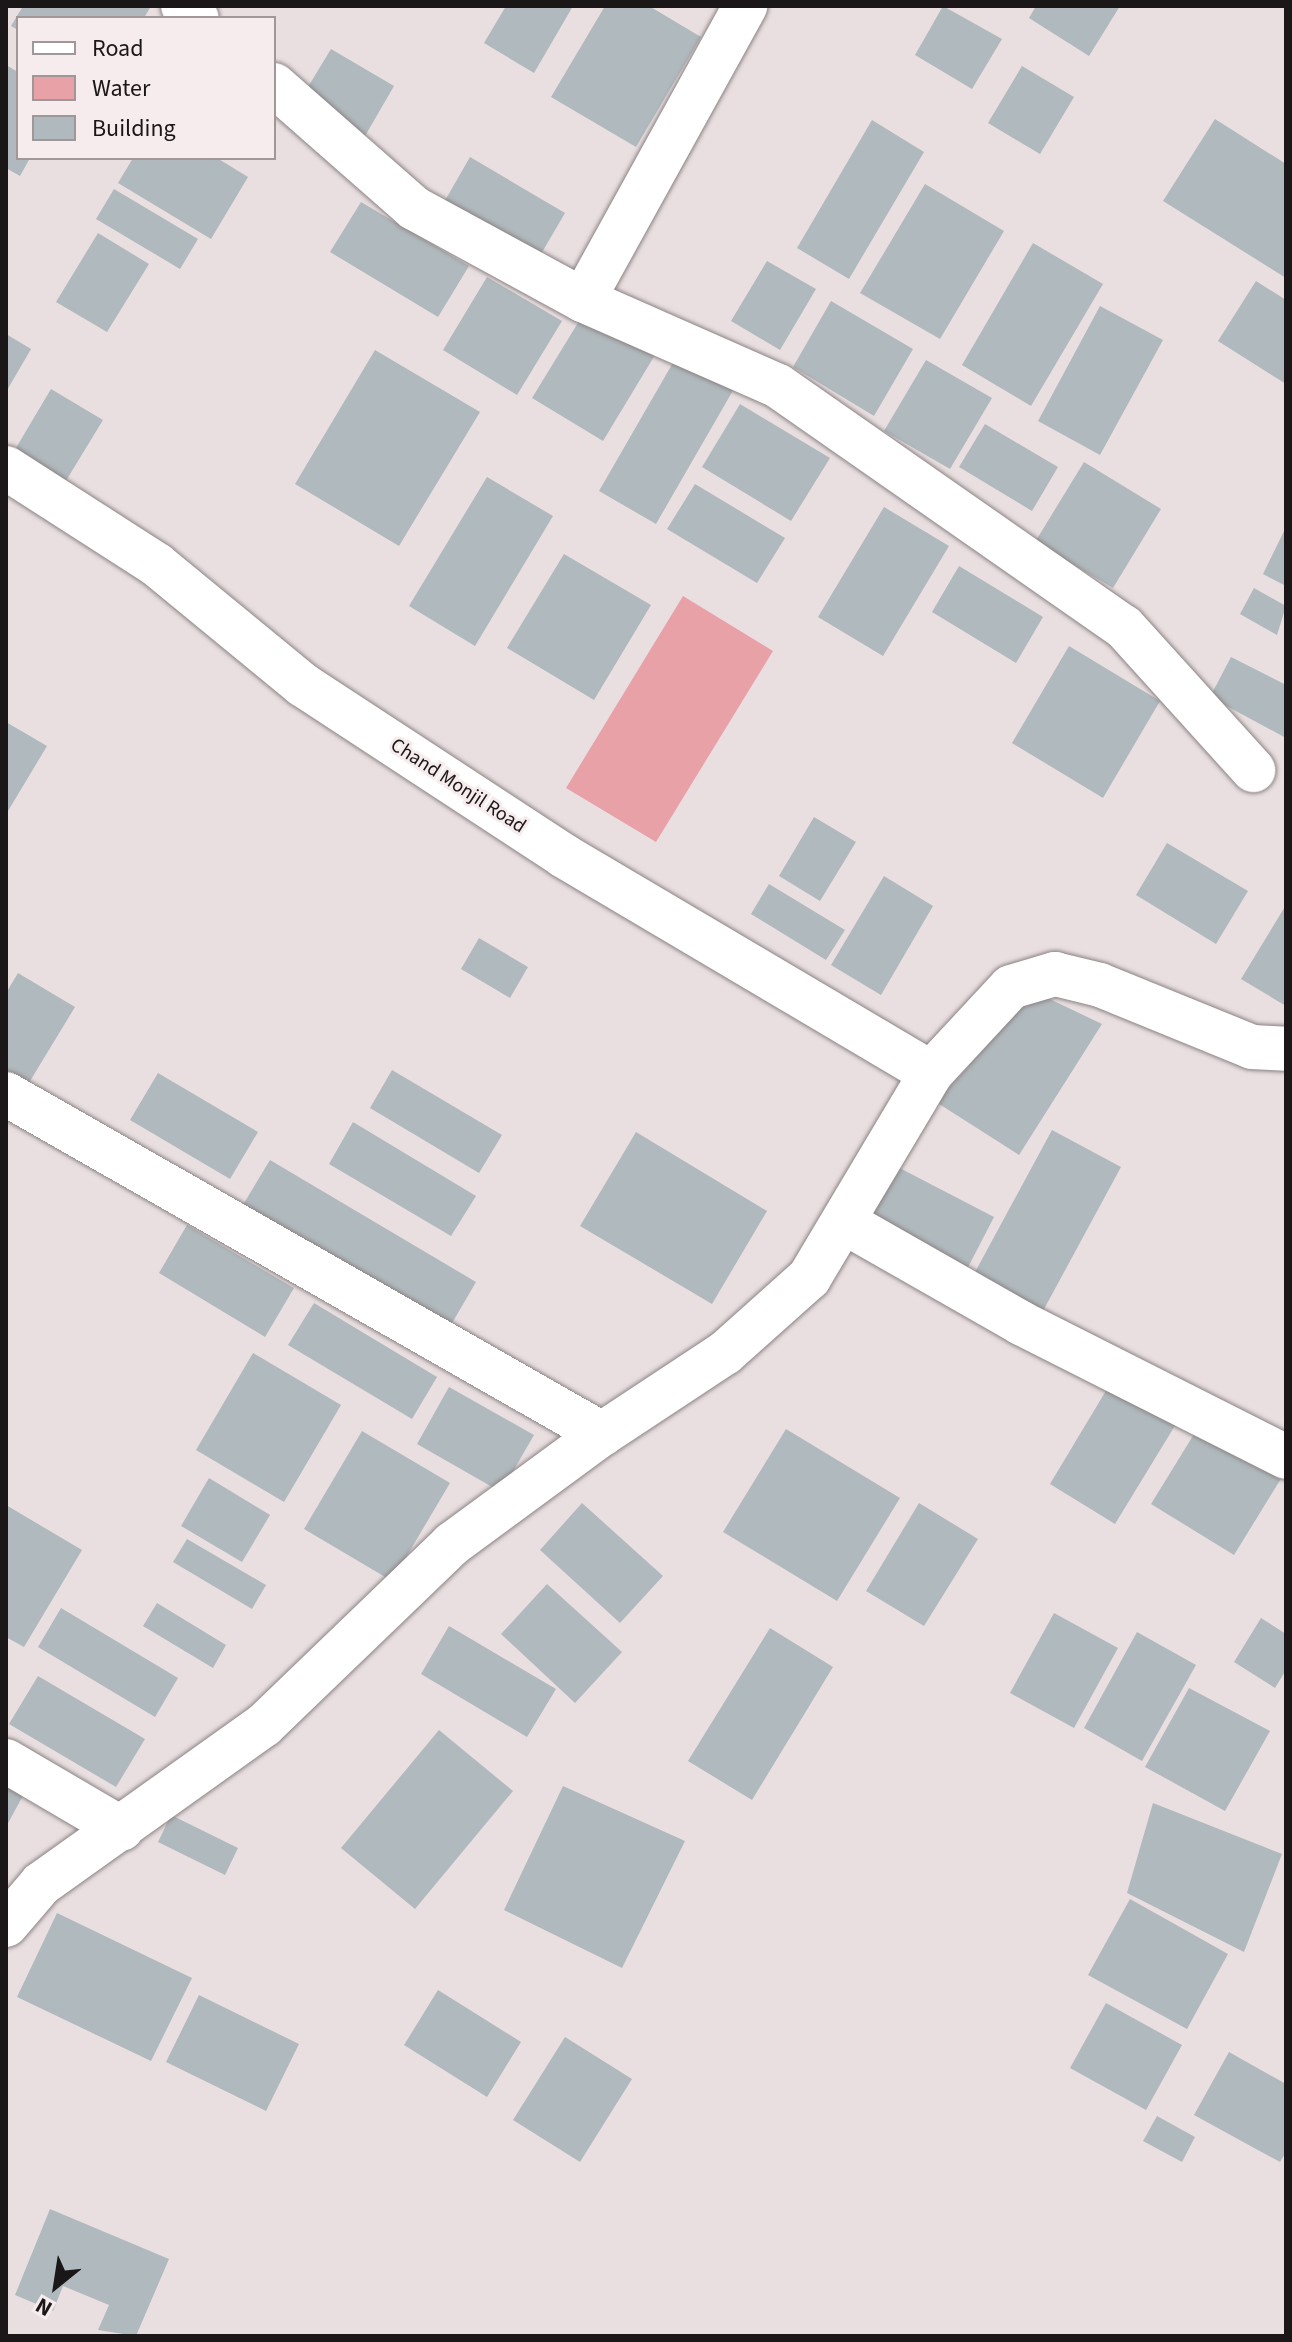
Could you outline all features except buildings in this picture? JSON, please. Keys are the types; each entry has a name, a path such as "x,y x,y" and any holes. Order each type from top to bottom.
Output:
{"street":[{"path":"583,300 745,6"},
{"path":"276,87 414,208 583,300 778,386 1124,627 1253,770"},
{"name":"Chand Monjil Road","path":"6,468 157,565 303,685 564,856 931,1073"},
{"path":"6,1925 41,1884 264,1725 452,1544 602,1434 725,1353 809,1278 931,1073 1011,987 1055,974 1100,985 1252,1047 1286,1049"},
{"path":"6,1094 602,1434"},
{"path":"844,1222 1021,1323 1286,1457"},
{"path":"6,1761 122,1829"}],"water":[{"path":"683,596 773,651 656,842 566,788"}]}
